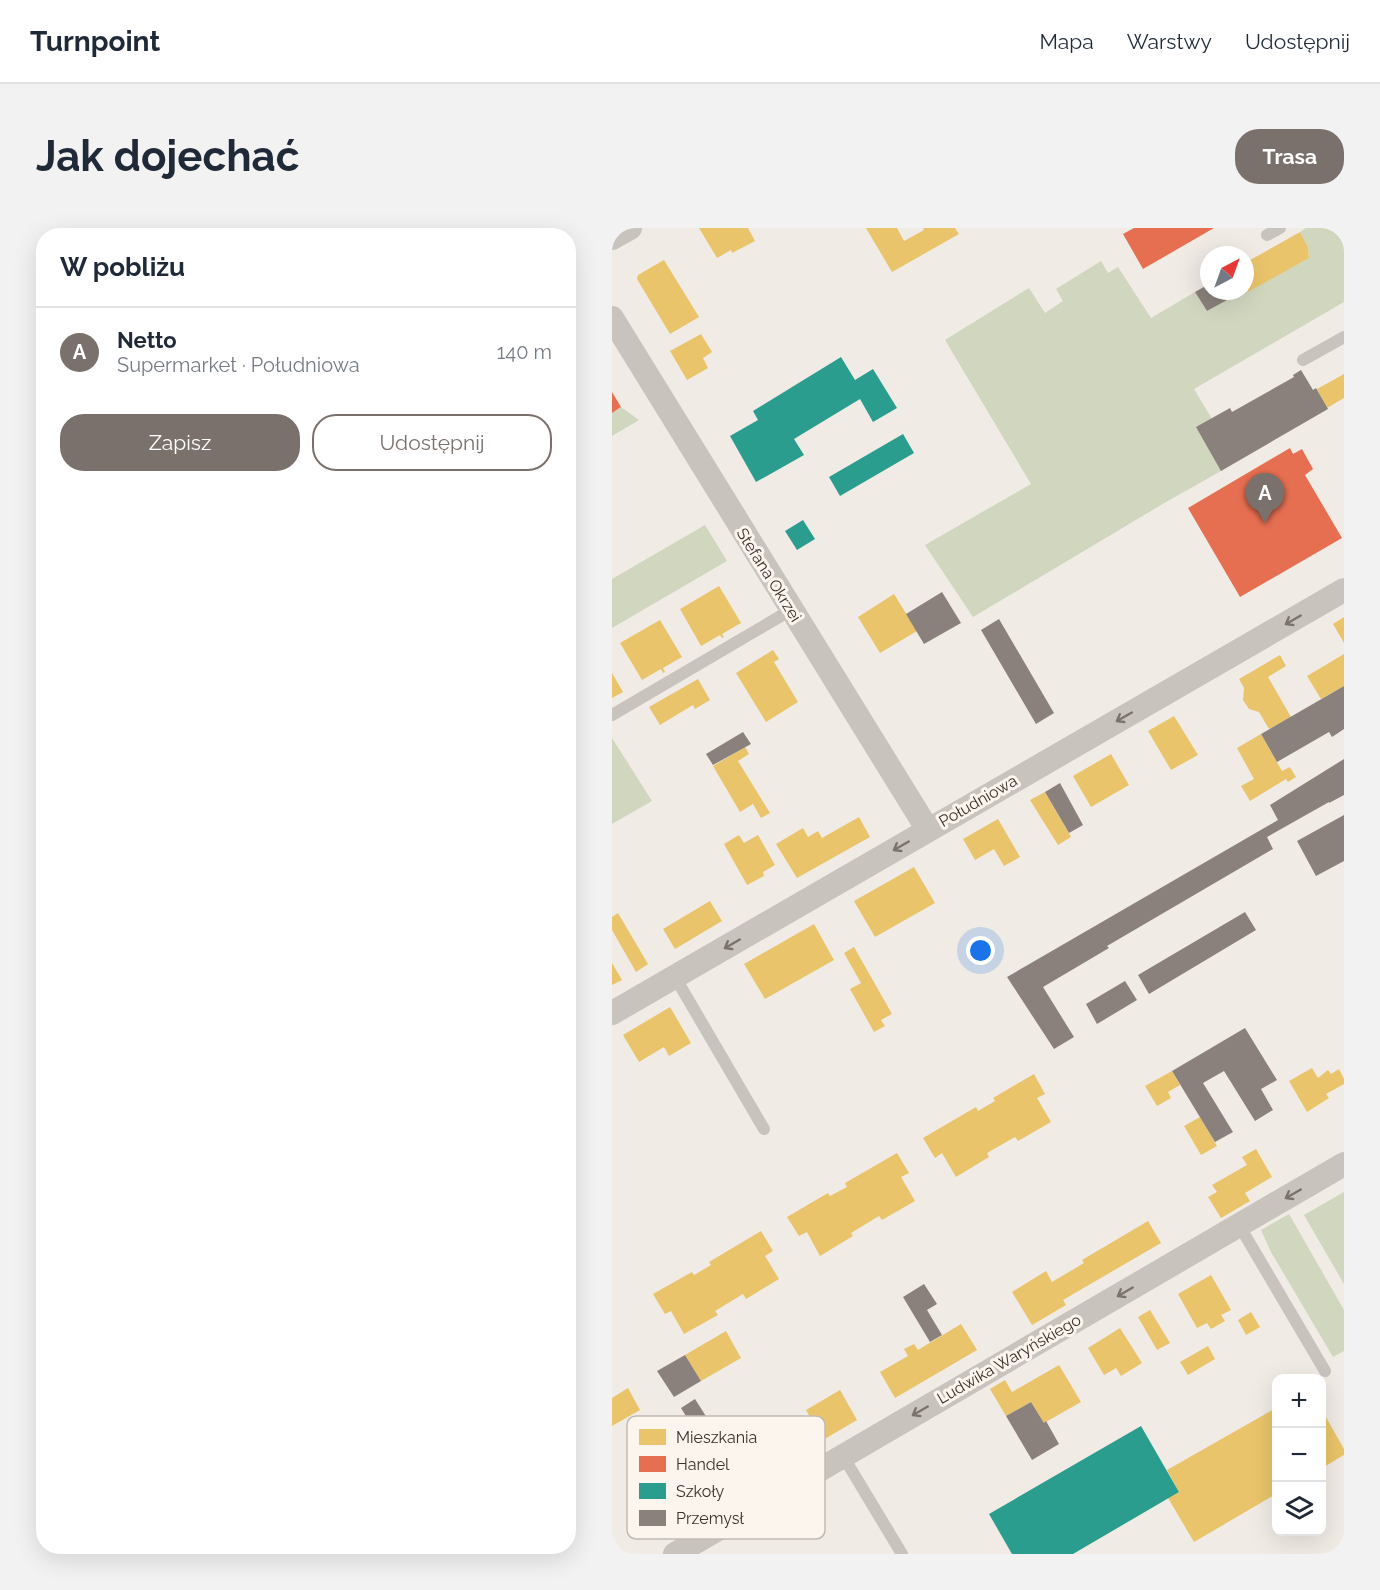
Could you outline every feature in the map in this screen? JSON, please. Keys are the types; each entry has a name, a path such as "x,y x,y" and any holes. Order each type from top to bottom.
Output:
{"street":[{"path":"612,238 630,228"},
{"name":"Stefana Okrzei","path":"612,318 928,830"},
{"name":"Południowa","path":"612,1013 1344,590"},
{"name":"Ludwika Waryńskiego","path":"825,1466 1344,1164"},
{"name":"Ludwika Waryńskiego","path":"675,1554 701,1539"}],"lane":[{"path":"1267,235 1280,228"},
{"path":"1303,360 1344,337"},
{"path":"612,715 791,610"},
{"path":"675,977 764,1129"},
{"path":"1239,1225 1325,1371"},
{"path":"843,1456 902,1554"}],"green space":[{"path":"1306,228 1339,228 1344,236 1344,302 1194,389 1212,419 1221,471 973,617 925,545 1031,484 945,340 1029,288 1045,313 1063,301 1056,289 1101,261 1108,273 1118,267 1151,318 1195,292 1207,311 1226,300 1254,300 1254,288 1309,258 1308,247 1300,232"},
{"path":"621,407 639,420 612,436 612,413"},
{"path":"705,525 727,561 612,628 612,579"},
{"path":"612,738 652,801 612,824"},
{"path":"1344,1192 1344,1284 1304,1215"},
{"path":"1289,1214 1344,1310 1344,1351 1333,1357 1271,1252 1261,1230"}],"building: Mieszkania":[{"path":"699,228 748,228 755,241 717,258"},
{"path":"866,228 897,228 904,241 924,230 923,228 955,228 959,234 892,272"},
{"path":"1300,232 1308,247 1309,258 1254,289 1254,258"},
{"path":"664,260 699,317 670,334 637,279 638,275"},
{"path":"701,334 712,352 703,358 708,368 687,380 670,351"},
{"path":"1344,374 1344,398 1327,408 1317,389"},
{"path":"719,586 741,623 722,634 724,637 720,635 701,646 680,609"},
{"path":"894,594 917,631 880,653 858,617"},
{"path":"1344,617 1344,643 1333,624"},
{"path":"660,620 682,657 663,668 665,672 663,673 661,669 642,680 620,643"},
{"path":"773,650 779,659 774,662 798,702 766,722 736,673"},
{"path":"1344,654 1344,686 1321,699 1307,676"},
{"path":"1280,655 1286,666 1268,677 1291,717 1269,729 1259,712 1249,709 1243,700 1244,688 1239,679"},
{"path":"612,673 623,692 612,698"},
{"path":"698,679 710,700 695,709 693,705 660,725 649,707"},
{"path":"1174,716 1198,755 1171,770 1148,731"},
{"path":"1261,734 1282,771 1290,767 1296,777 1288,782 1286,779 1250,801 1241,786 1254,779 1237,748"},
{"path":"745,747 749,754 738,761 770,813 761,818 753,804 740,812 713,766"},
{"path":"1111,754 1129,785 1091,807 1073,776"},
{"path":"1045,792 1071,837 1058,845 1030,800"},
{"path":"859,817 870,837 797,878 776,844 803,828 808,837 818,831 822,838"},
{"path":"998,819 1020,857 1004,866 994,849 975,860 963,839"},
{"path":"739,835 744,843 758,835 775,865 763,872 764,876 747,885 724,844"},
{"path":"914,867 935,903 875,937 854,901"},
{"path":"710,901 722,921 675,949 663,929"},
{"path":"618,913 648,964 636,972 612,930 612,917"},
{"path":"814,924 834,960 765,999 744,964"},
{"path":"854,947 892,1014 881,1020 885,1026 874,1032 850,989 861,983 844,953"},
{"path":"612,963 622,980 612,985"},
{"path":"670,1007 691,1043 669,1056 664,1047 639,1062 623,1035"},
{"path":"1312,1068 1318,1078 1328,1070 1331,1074 1339,1069 1344,1084 1326,1094 1329,1098 1307,1112 1289,1081"},
{"path":"1172,1071 1180,1085 1168,1092 1171,1098 1157,1106 1145,1086"},
{"path":"1034,1074 1045,1094 1037,1098 1051,1122 1018,1141 1015,1137 987,1153 989,1157 956,1177 942,1153 935,1158 923,1138 976,1107 978,1111 995,1101 993,1098"},
{"path":"1200,1117 1217,1146 1201,1155 1184,1126"},
{"path":"1256,1149 1272,1177 1245,1193 1250,1201 1221,1218 1208,1197 1217,1192 1212,1185 1247,1165 1242,1157"},
{"path":"897,1153 909,1173 901,1177 915,1201 882,1220 879,1216 851,1233 853,1236 820,1256 807,1232 799,1236 787,1217 828,1193 830,1196 847,1187 845,1183"},
{"path":"1148,1221 1161,1243 1063,1300 1066,1305 1032,1325 1012,1292 1046,1271 1052,1282 1084,1263 1082,1260"},
{"path":"761,1231 773,1251 765,1256 779,1279 746,1299 743,1294 715,1311 718,1315 684,1334 671,1311 665,1314 653,1294 692,1272 694,1275 711,1265 709,1262"},
{"path":"1211,1275 1231,1310 1221,1315 1225,1321 1211,1329 1207,1323 1197,1328 1178,1294"},
{"path":"1150,1310 1170,1343 1157,1350 1138,1317"},
{"path":"1251,1312 1260,1327 1246,1335 1238,1320"},
{"path":"961,1324 977,1350 895,1398 880,1372 908,1356 904,1349 914,1344 918,1350"},
{"path":"1120,1328 1142,1363 1121,1376 1116,1368 1104,1375 1088,1348"},
{"path":"726,1331 741,1358 701,1381 685,1355"},
{"path":"1208,1346 1215,1359 1188,1375 1180,1362"},
{"path":"1059,1365 1081,1402 1044,1423 1031,1402 1006,1416 990,1389 1005,1380 1012,1392"},
{"path":"628,1388 640,1410 612,1426 612,1398"},
{"path":"840,1390 857,1420 825,1439 825,1416 809,1416 806,1410"},
{"path":"1272,1410 1272,1496 1194,1542 1168,1498 1179,1492 1167,1470"},
{"path":"1326,1417 1344,1449 1344,1455 1326,1466"}],"building: Handel":[{"path":"1134,228 1214,228 1143,269 1123,234"},
{"path":"612,392 621,407 612,413"},
{"path":"1290,448 1293,454 1302,449 1313,469 1305,475 1342,538 1240,597 1188,508"}],"building: Szkoły":[{"path":"841,357 855,380 873,369 897,408 873,422 860,399 794,439 804,455 756,482 730,436 758,420 753,411"},
{"path":"903,434 914,453 840,496 829,477"},
{"path":"803,520 815,539 797,550 785,531"},
{"path":"1141,1426 1179,1492 1073,1554 1012,1554 989,1514"}],"building: Przemysł":[{"path":"1200,289 1200,300 1195,292"},
{"path":"1200,300 1227,300 1207,311"},
{"path":"1301,370 1313,390 1316,388 1328,409 1221,471 1196,427 1230,408 1232,412 1294,377 1293,375"},
{"path":"942,592 961,623 924,644 906,614"},
{"path":"999,619 1054,713 1036,724 981,630"},
{"path":"1344,686 1344,729 1332,737 1329,732 1277,762 1261,734"},
{"path":"743,732 751,744 713,765 706,754"},
{"path":"1344,759 1344,795 1267,837 1273,849 1107,946 1109,948 1043,987 1074,1037 1054,1049 1007,977 1278,820 1270,805"},
{"path":"1060,783 1083,825 1069,833 1045,792"},
{"path":"1344,815 1344,861 1316,876 1297,841"},
{"path":"1245,912 1256,930 1149,994 1138,975"},
{"path":"1125,981 1137,1000 1097,1024 1086,1004"},
{"path":"1245,1028 1277,1080 1261,1089 1273,1110 1255,1121 1224,1071 1203,1083 1233,1132 1215,1142 1172,1071"},
{"path":"924,1284 937,1304 927,1310 942,1335 930,1342 903,1297"},
{"path":"685,1355 701,1381 674,1397 657,1371"},
{"path":"695,1399 706,1416 686,1416 681,1408"},
{"path":"1031,1402 1044,1423 1046,1421 1059,1444 1032,1460 1006,1416"}],"place":[{"name":"Netto","path":"1265,523"}]}
